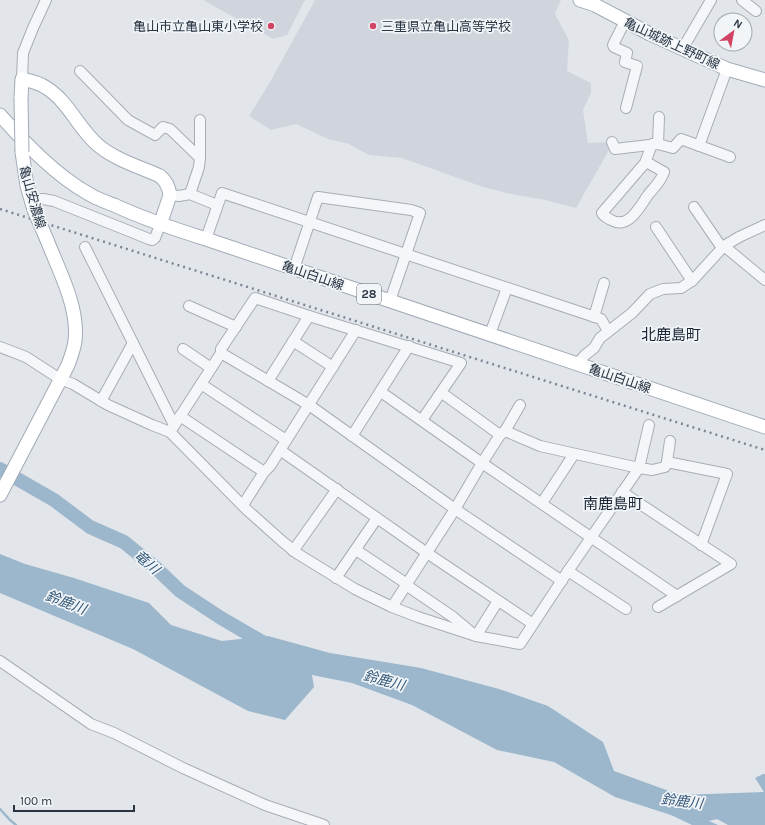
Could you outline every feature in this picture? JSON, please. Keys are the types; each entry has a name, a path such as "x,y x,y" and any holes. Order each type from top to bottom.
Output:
{"main road":[{"name":"亀山城跡上野町線","path":"580,0 595,5 624,21 727,68 765,80"},
{"name":"亀山安濃線","path":"0,495 68,365 75,340 75,322 71,304 27,186 22,152 22,79"},
{"path":"22,79 45,86 53,92 68,108 88,135 108,152 160,176 167,185 170,195 160,225"},
{"name":"亀山白山線","path":"0,115 49,165 77,187 90,195 160,225 206,239 765,427"}],"street":[{"path":"22,79 23,53 46,0"},
{"path":"742,0 756,11"},
{"path":"683,48 708,1"},
{"path":"624,21 613,45 627,54 625,62 637,66 626,108"},
{"path":"699,146 727,68"},
{"path":"80,71 128,120 155,135 163,127 170,129 200,158"},
{"path":"645,163 648,163 664,172 660,182 649,194 635,215 621,223 616,223 603,216 602,213 645,163 655,144 659,117"},
{"path":"190,194 200,158 200,120"},
{"path":"612,142 615,149 655,144 673,148 681,139 730,156"},
{"path":"206,239 222,193 600,319 608,331"},
{"path":"170,195 179,196 190,194 217,205"},
{"path":"294,269 318,197 410,210 420,213 390,301"},
{"path":"33,205 43,199 54,201 152,240 155,238 160,225"},
{"path":"694,207 722,247 765,280"},
{"path":"578,364 585,355 594,348 600,338 621,323 650,294 663,290 681,288 692,281 722,247 765,225"},
{"path":"656,228 692,281"},
{"path":"85,247 133,343 172,429 255,517 293,550 355,589 392,607 476,636 520,644 568,570 639,468 649,425"},
{"path":"594,317 604,283"},
{"path":"490,334 507,288"},
{"path":"172,429 221,353 221,349 255,298 308,316 461,363 442,393 422,420"},
{"path":"189,306 236,327"},
{"path":"268,380 308,316"},
{"path":"243,505 264,472 270,466 356,330"},
{"path":"293,341 333,367"},
{"path":"101,401 133,343"},
{"path":"352,436 409,346"},
{"path":"0,347 26,357 59,382 73,384 101,401 152,425 172,429"},
{"path":"183,349 211,368"},
{"path":"221,353 309,405 455,510 562,581"},
{"path":"201,384 286,440"},
{"path":"381,392 677,596"},
{"path":"442,393 503,433 540,446 639,468 652,470 665,468 670,441"},
{"path":"392,607 455,510 482,463 520,405"},
{"path":"180,416 264,472"},
{"path":"280,450 533,624"},
{"path":"542,503 574,454"},
{"path":"667,462 727,474 701,545"},
{"path":"293,550 337,489"},
{"path":"622,492 731,564 658,607"},
{"path":"336,578 377,518"},
{"path":"356,550 453,617 476,636"},
{"path":"568,570 626,610"},
{"path":"476,636 498,601"},
{"path":"0,661 91,724 114,733 184,768 265,805 324,825"}],"shaded area":[{"name":"亀山市立亀山東小学校","path":"203,0 305,0 287,35 273,39"},
{"name":"三重県立亀山高等学校","path":"315,0 561,0 555,14 569,40 567,71 591,83 591,93 583,110 588,143 608,142 609,150 576,208 483,187 402,158 369,155 349,144 328,139 296,124 271,130 249,116 270,82"}],"water":[{"name":"鈴鹿川","path":"0,554 25,564 74,578 149,603 171,625 222,641 268,636 330,653 421,668 499,689 548,706 603,742 614,771 680,795 764,792 755,778 765,774 765,825 728,825 717,819 709,821 718,825 692,825 671,815 615,797 554,762 497,750 412,705 352,683 312,675 314,687 285,720 248,711 133,649 0,593"}],"waterway":[{"name":"竜川","path":"0,469 54,500 90,527 124,542 157,569 180,591 221,618 271,647"},
{"path":"0,809 16,825"}],"railway":[{"path":"0,209 765,450"}],"place":[{"name":"亀山市立亀山東小学校","path":"271,26"},
{"name":"三重県立亀山高等学校","path":"373,26"}],"district":[{"name":"北鹿島町","path":"671,335"},
{"name":"南鹿島町","path":"613,504"}]}
